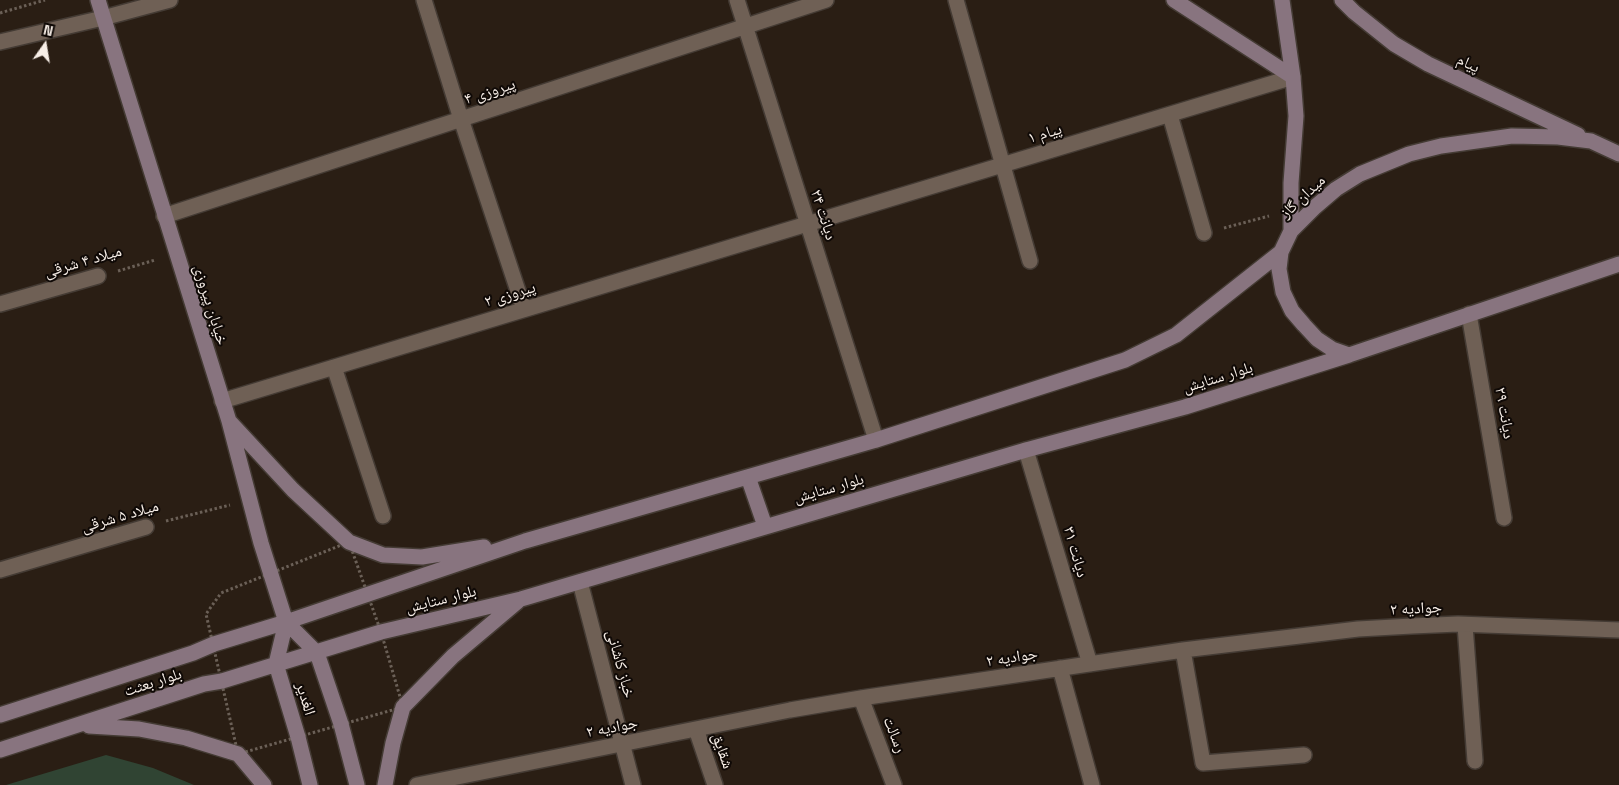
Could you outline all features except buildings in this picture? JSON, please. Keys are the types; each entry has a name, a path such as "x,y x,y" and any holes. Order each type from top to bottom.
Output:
{"main road":[{"name":"خیابان پیروزی","path":"98,0 229,421 286,622"},
{"path":"1174,0 1293,77"},
{"path":"1282,0 1293,77 1296,116 1291,183 1291,231"},
{"name":"پیام","path":"1342,0 1394,44 1428,64 1591,141"},
{"name":"میدان گاز","path":"1349,355 1332,349 1317,339 1292,311 1283,292 1279,270 1281,252 1291,231 1336,189 1360,174 1410,154 1441,146 1512,136 1558,137 1591,141 1618,152"},
{"name":"بلوار ستایش","path":"286,622 525,541 876,440 1125,360 1176,335 1281,252"},
{"path":"1349,355 1619,264"},
{"name":"بلوار ستایش","path":"317,653 381,632 520,599 580,582 1026,450 1185,407 1349,355"},
{"path":"229,421 293,490 349,542 382,554 422,557 525,541"},
{"path":"748,477 765,526"},
{"path":"385,785 393,743 403,707 453,656 520,599"},
{"path":"286,622 317,653"},
{"path":"276,664 286,622"},
{"name":"بلوار بعثت","path":"0,715 286,622"},
{"name":"بلوار بعثت","path":"0,750 204,684 222,681 317,653"},
{"name":"الغدیر","path":"317,653 341,724 357,785"},
{"name":"الغدیر","path":"276,664 310,785"},
{"path":"80,725 139,729 186,738 238,754 264,785"}],"street":[{"path":"0,42 170,0"},
{"path":"424,0 524,310"},
{"name":"دیانت ۲۴","path":"737,0 876,440"},
{"name":"پیروزی ۴","path":"164,216 826,0"},
{"path":"956,0 1030,261"},
{"name":"پیام ۱","path":"808,224 1293,77"},
{"path":"1170,114 1204,233"},
{"name":"پیروزی ۲","path":"222,401 808,224"},
{"name":"میلاد ۴ شرقی","path":"0,304 98,276"},
{"name":"دیانت ۲۹","path":"1469,314 1504,518"},
{"path":"334,367 383,516"},
{"name":"دیانت ۳۱","path":"1026,450 1090,664"},
{"name":"میلاد ۵ شرقی","path":"0,570 146,527"},
{"name":"خباز کاشانی","path":"580,582 633,785"},
{"path":"1465,625 1475,762"},
{"name":"جوادیه ۲","path":"417,785 790,710 1183,650 1358,629 1412,626 1465,625 1619,630"},
{"path":"1183,650 1203,764 1304,755"},
{"path":"1060,668 1092,785"},
{"name":"رسالت","path":"861,698 894,785"},
{"name":"شقایق","path":"696,729 715,785"}],"path":[{"path":"0,13 44,0"},
{"path":"1204,233 1291,210"},
{"name":"میلاد ۴ شرقی","path":"98,276 176,254"},
{"name":"میلاد ۵ شرقی","path":"146,527 250,500"},
{"path":"214,644 238,754 403,707 381,632"}],"green space":[{"path":"106,755 153,768 194,785 6,785"}]}
